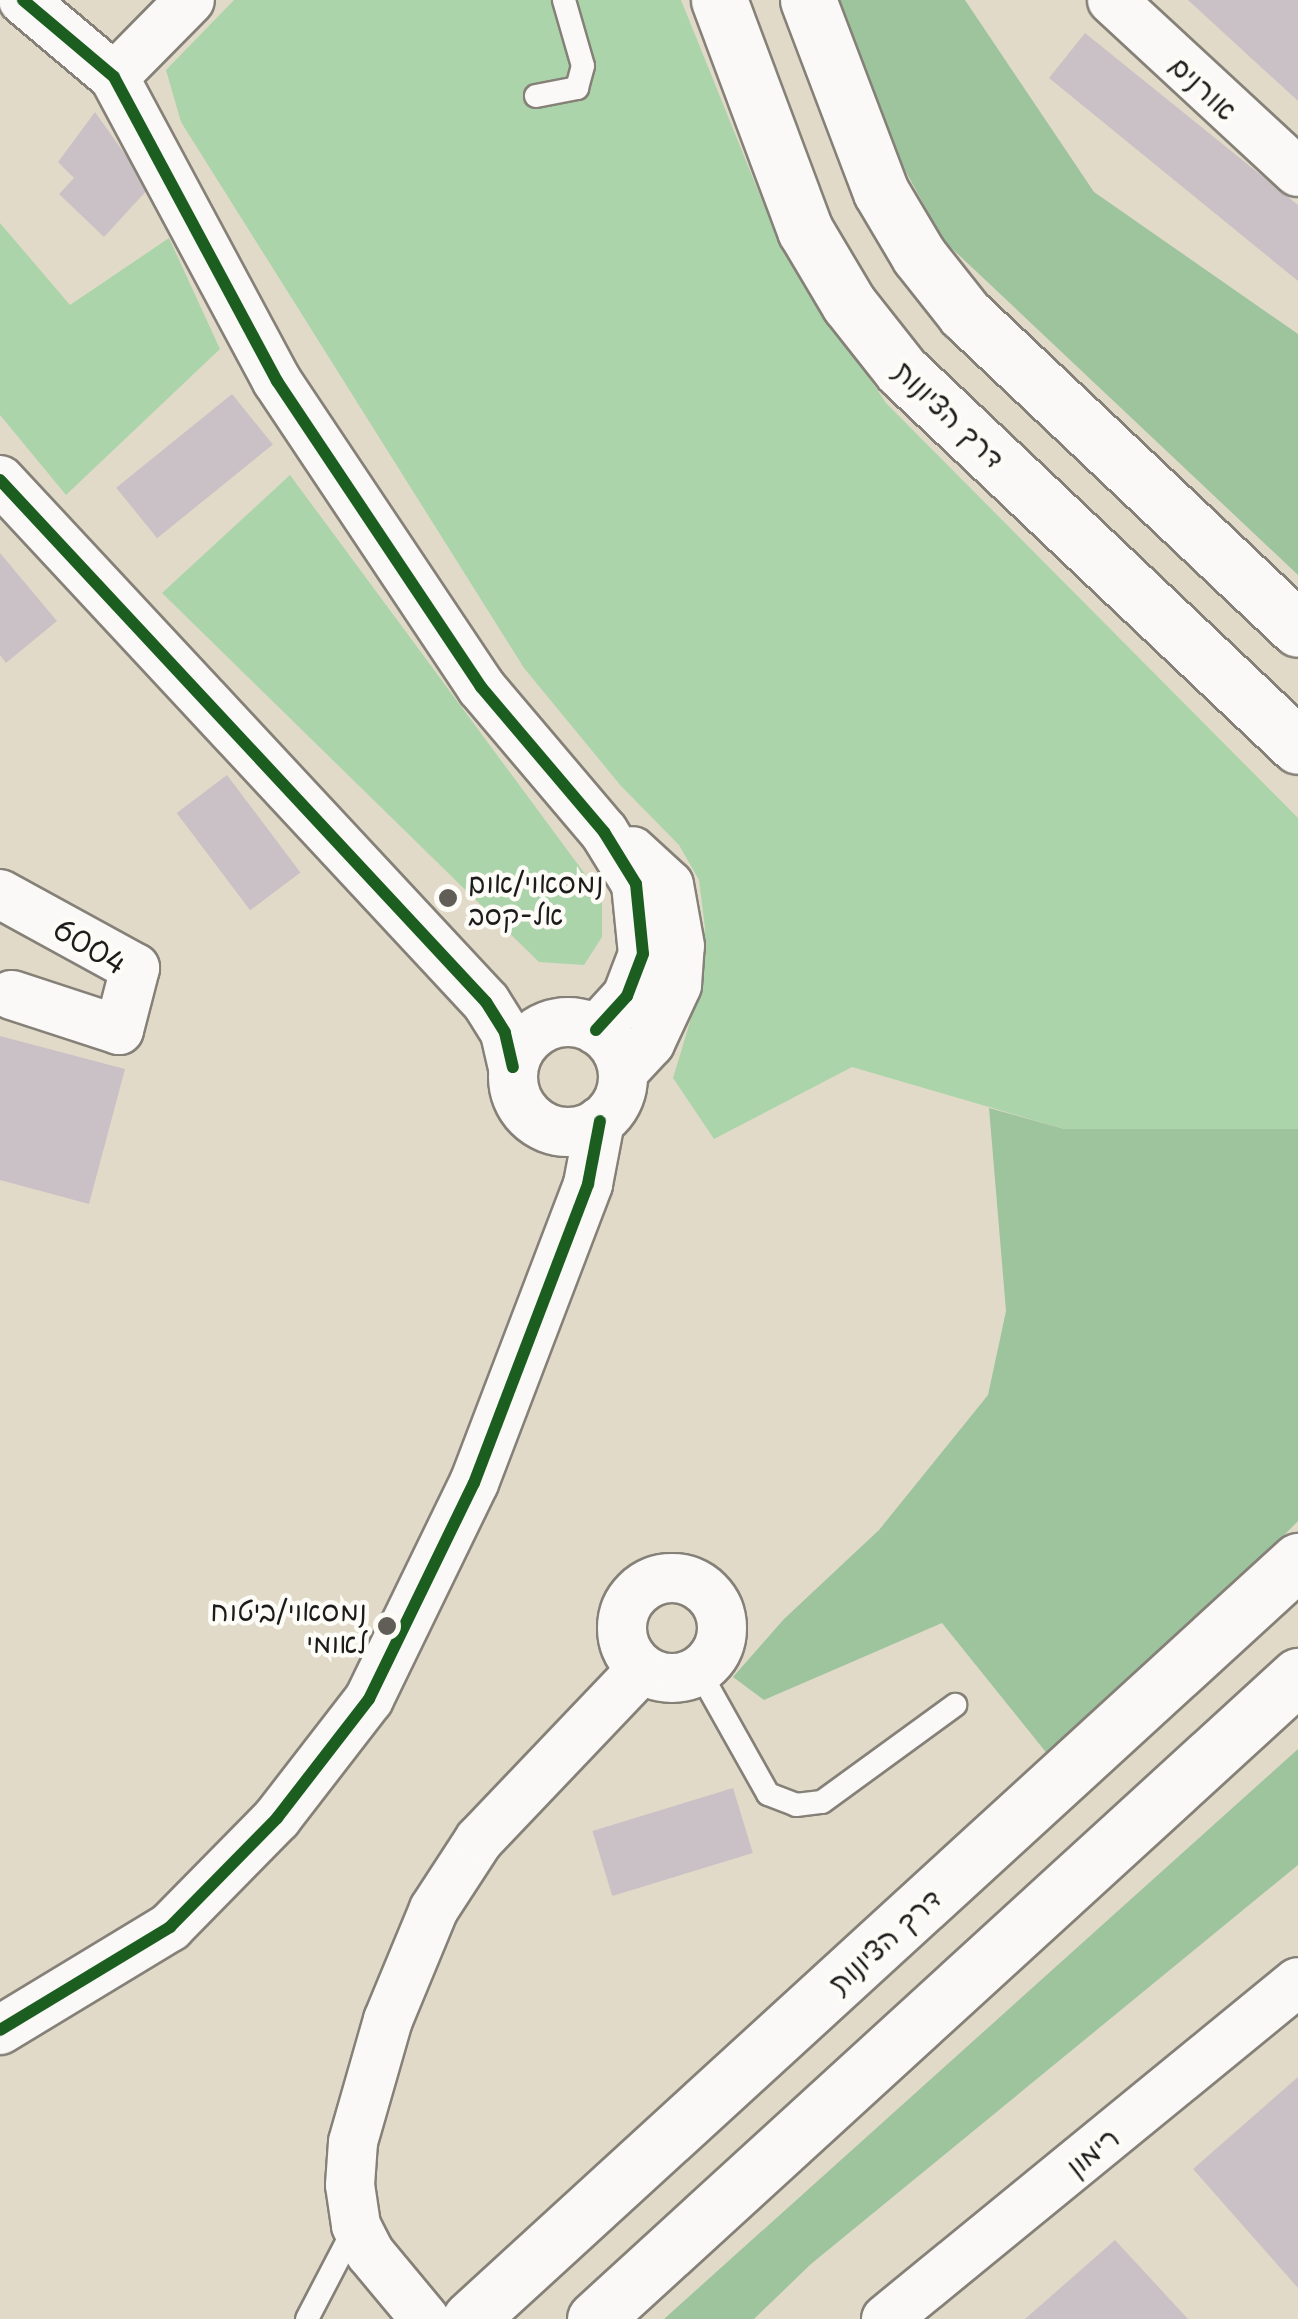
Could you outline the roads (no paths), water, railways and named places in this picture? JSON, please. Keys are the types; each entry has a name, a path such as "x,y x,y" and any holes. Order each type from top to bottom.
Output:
{"highway":[{"name":"דרך הציונות","path":"719,0 804,230 848,304 902,371 1298,746"},
{"path":"808,0 867,159 919,256 966,314 1298,630"},
{"name":"דרך הציונות","path":"470,2319 1298,1561"},
{"path":"595,2319 1298,1676"}],"street":[{"path":"23,0 114,77 278,381 481,686 604,832 636,884 643,954 627,996 578,1026 529,1037 513,1067"},
{"path":"114,77 190,0"},
{"name":"אורנים","path":"1112,0 1298,172"},
{"path":"0,480 445,958 495,1018 513,1067 518,1101 542,1126 558,1170 557,1255"},
{"path":"604,832 669,885 680,946 678,986 650,1043 622,1072"},
{"name":"6004","path":"0,894 135,968 119,1030 12,995"},
{"path":"445,958 610,1042 622,1072 616,1104 600,1121 576,1132 542,1126"},
{"path":"0,2030 170,1927 277,1818 369,1699 474,1483 557,1255 588,1184 600,1121"},
{"path":"663,1578 701,1586 722,1619 722,1639 698,1670 680,1678 642,1669 622,1636 622,1617 630,1599 663,1578"},
{"path":"425,2319 356,2225 353,2142 388,2020 434,1909 478,1840 525,1784 642,1669"},
{"name":"רימון","path":"886,2319 1298,1982"}],"lane":[{"path":"536,96 578,88 583,66 564,0"},
{"path":"698,1670 768,1794 796,1805 822,1802 955,1705"},
{"path":"307,2319 356,2225"}],"place":[{"name":"נמסאוי/אום אל-קסב","path":"448,898"},
{"name":"נמסאוי/ביטוח לאומי","path":"387,1626"}]}
